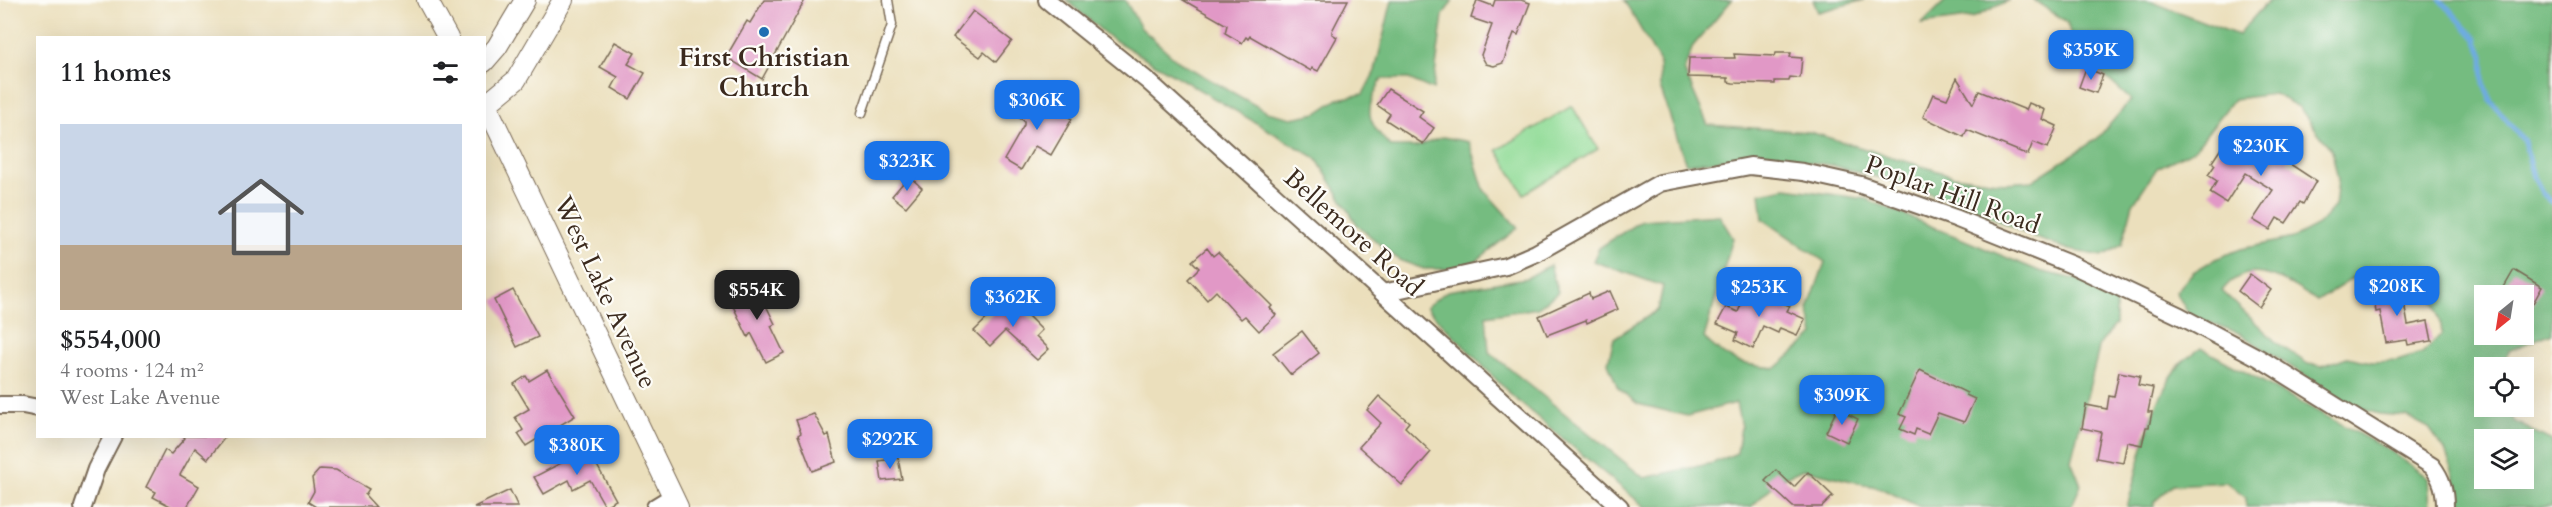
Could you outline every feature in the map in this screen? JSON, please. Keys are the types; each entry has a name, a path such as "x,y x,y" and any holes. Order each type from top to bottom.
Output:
{"street":[{"path":"427,0 447,36"},
{"path":"486,60 497,48 525,0"},
{"path":"486,102 516,80 563,0"},
{"name":"Bellemore Road","path":"1047,0 1149,82 1620,507"},
{"name":"West Lake Avenue","path":"486,105 676,502"},
{"name":"Poplar Hill Road","path":"1383,293 1506,266 1536,253 1660,183 1750,166 1803,172 1861,186 1955,218 2072,265 2180,316 2259,358 2432,466 2441,477 2445,492 2445,507"},
{"path":"0,405 36,408"},
{"path":"83,507 109,438"},
{"path":"655,507 676,502"}],"lane":[{"path":"862,113 891,25 888,0"}],"green space":[{"path":"1066,0 1125,0 1141,28 1179,62 1267,112 1292,118 1317,113 1338,99 1363,94 1375,71 1392,0 1453,0 1443,15 1433,90 1409,79 1382,79 1372,99 1370,115 1376,129 1391,147 1416,147 1443,137 1469,142 1484,190 1518,228 1476,261 1451,269 1424,269 1399,260 1358,226 1316,158 1109,37"},
{"path":"1624,0 1732,0 1693,46 1684,70 1708,125 1810,132 1954,176 2005,183 2032,181 2097,139 2131,100 2074,48 2067,22 2033,0 2147,0 2238,35 2269,0 2552,0 2552,333 2534,340 2534,285 2474,285 2474,345 2523,345 2508,351 2506,357 2474,357 2474,417 2512,417 2515,422 2529,429 2474,429 2474,489 2534,489 2534,432 2552,441 2552,507 2455,507 2454,476 2445,450 2429,428 2406,416 2379,414 2352,406 2239,333 2189,315 2176,292 2193,272 2215,259 2241,249 2293,238 2318,225 2335,206 2338,180 2332,151 2299,107 2274,94 2234,99 2194,150 2157,168 2133,204 2122,245 2102,256 2070,250 2030,236 1973,208 1910,186 1831,165 1759,156 1686,164 1660,87 1659,61","holes":["2401,271 2418,283 2430,296 2438,313 2442,334 2422,353 2397,361 2372,362 2347,357 2322,366 2308,364 2277,343 2222,291 2233,280 2257,273 2282,280 2317,301 2361,273"]},
{"path":"1813,0 1864,0 1818,12"},
{"path":"1946,0 2009,0 1975,17 1922,24"},
{"path":"1572,106 1598,149 1524,194 1497,150"},
{"path":"1786,188 1866,199 2039,271 2092,283 2116,296 2116,324 2100,344 2071,460 2081,485 2071,507 1920,507 1880,488 1803,469 1779,480 1751,507 1645,507 1513,397 1426,307 1447,291 1527,278 1550,265 1558,292 1538,308 1486,316 1489,352 1644,478 1713,463 1737,453 1741,427 1736,403 1687,416 1638,404 1618,388 1608,363 1614,338 1658,310 1663,286 1593,261 1599,248 1642,220 1719,215 1733,238 1704,338 1729,358 1754,366 1776,368 1814,335 1808,309 1825,262 1763,219 1760,193"},
{"path":"2201,348 2392,452 2428,478 2430,507 2246,507 2246,498 2226,482 2173,485 2154,502 2154,507 2127,507 2147,433 2160,397 2181,363"}],"building":[{"name":"First Christian Church","path":"764,0 805,0 762,79 726,57 747,21 750,23"},
{"path":"1183,0 1348,0 1332,31 1332,34 1337,37 1318,71 1312,68 1311,71 1250,36 1248,39 1246,37 1242,43 1225,33 1227,25"},
{"path":"1477,0 1493,6 1495,0 1521,0 1530,3 1518,35 1514,33 1503,63 1494,66 1486,64 1481,55 1492,25 1471,18"},
{"path":"973,11 1012,41 996,62 984,52 980,57 953,37"},
{"path":"615,42 635,53 628,64 645,73 630,99 612,88 618,77 600,67"},
{"path":"1776,53 1791,53 1790,57 1802,58 1800,78 1790,77 1789,81 1775,81 1775,84 1733,83 1728,82 1728,78 1688,77 1689,58 1735,58 1734,54 1775,56"},
{"path":"2086,68 2103,75 2096,93 2079,87"},
{"path":"1957,78 1973,104 1979,91 2026,110 2029,103 2045,110 2042,119 2057,126 2048,148 2033,142 2028,155 1967,130 1964,137 1923,117 1933,94 1947,99"},
{"path":"1388,89 1423,111 1419,117 1434,128 1423,144 1386,120 1390,114 1377,105"},
{"path":"1025,97 1035,102 1037,99 1072,119 1051,155 1035,146 1021,170 1004,160 1024,125 1024,121 1015,115"},
{"path":"2233,130 2263,148 2266,143 2290,158 2287,162 2316,181 2303,204 2300,202 2286,223 2277,218 2270,230 2253,220 2273,190 2245,173 2226,203 2210,193 2217,181 2208,175 2215,165 2212,162"},
{"path":"909,176 922,188 906,207 892,196"},
{"path":"1207,248 1213,256 1218,252 1272,306 1270,308 1276,315 1259,331 1245,316 1241,319 1216,291 1207,300 1188,279 1199,268 1192,261"},
{"path":"2514,270 2542,287 2534,301 2534,285 2505,285"},
{"path":"2250,274 2271,290 2259,307 2238,291"},
{"path":"2389,280 2393,293 2402,291 2408,325 2428,321 2432,341 2408,345 2407,340 2386,343 2380,311 2376,312 2371,284"},
{"path":"749,283 754,293 759,291 775,324 771,326 784,353 766,362 751,333 748,337 732,304 737,301 732,292"},
{"path":"1748,288 1790,306 1787,311 1805,319 1797,335 1780,328 1778,333 1763,326 1753,349 1735,340 1738,333 1717,324 1726,307 1738,312"},
{"path":"513,290 538,337 517,347 494,300"},
{"path":"1610,291 1618,309 1587,323 1586,320 1547,335 1539,316 1589,293 1591,299"},
{"path":"1009,297 1042,330 1036,336 1049,349 1037,360 1005,331 990,346 974,331"},
{"path":"1302,331 1319,353 1291,375 1273,353"},
{"path":"547,370 575,416 526,446 518,434 523,430 515,417 529,409 514,384 526,376 529,381"},
{"path":"1920,370 1975,399 1964,422 1938,413 1928,434 1916,429 1914,435 1900,429 1906,417 1899,414"},
{"path":"2119,372 2140,376 2138,385 2153,388 2148,412 2152,412 2142,445 2127,442 2123,463 2096,458 2101,432 2082,428 2086,405 2107,409 2109,396 2114,397"},
{"path":"1379,396 1409,422 1405,427 1431,452 1402,485 1359,447 1381,423 1367,410"},
{"path":"1837,409 1858,419 1847,442 1826,432"},
{"path":"814,414 826,436 829,435 836,462 812,471 798,435 801,433 796,420"},
{"path":"185,438 224,438 208,459 195,448 180,475 199,486 187,507 172,507 153,497 156,492 146,487 165,450 171,454"},
{"path":"588,449 616,500 605,506 590,480 573,489 569,480 544,494 534,477"},
{"path":"898,458 902,479 882,481 879,461"},
{"path":"320,469 336,470 369,489 365,495 376,507 316,507 308,502 314,491 312,478"},
{"path":"1776,470 1794,487 1808,472 1833,496 1822,507 1793,507 1765,481"},
{"path":"510,490 518,507 474,507"}],"waterway":[{"path":"2441,0 2476,39 2483,56 2484,85 2491,101 2524,141 2534,177 2542,193 2552,202"}],"place":[{"name":"First Christian Church","path":"764,32"}]}
